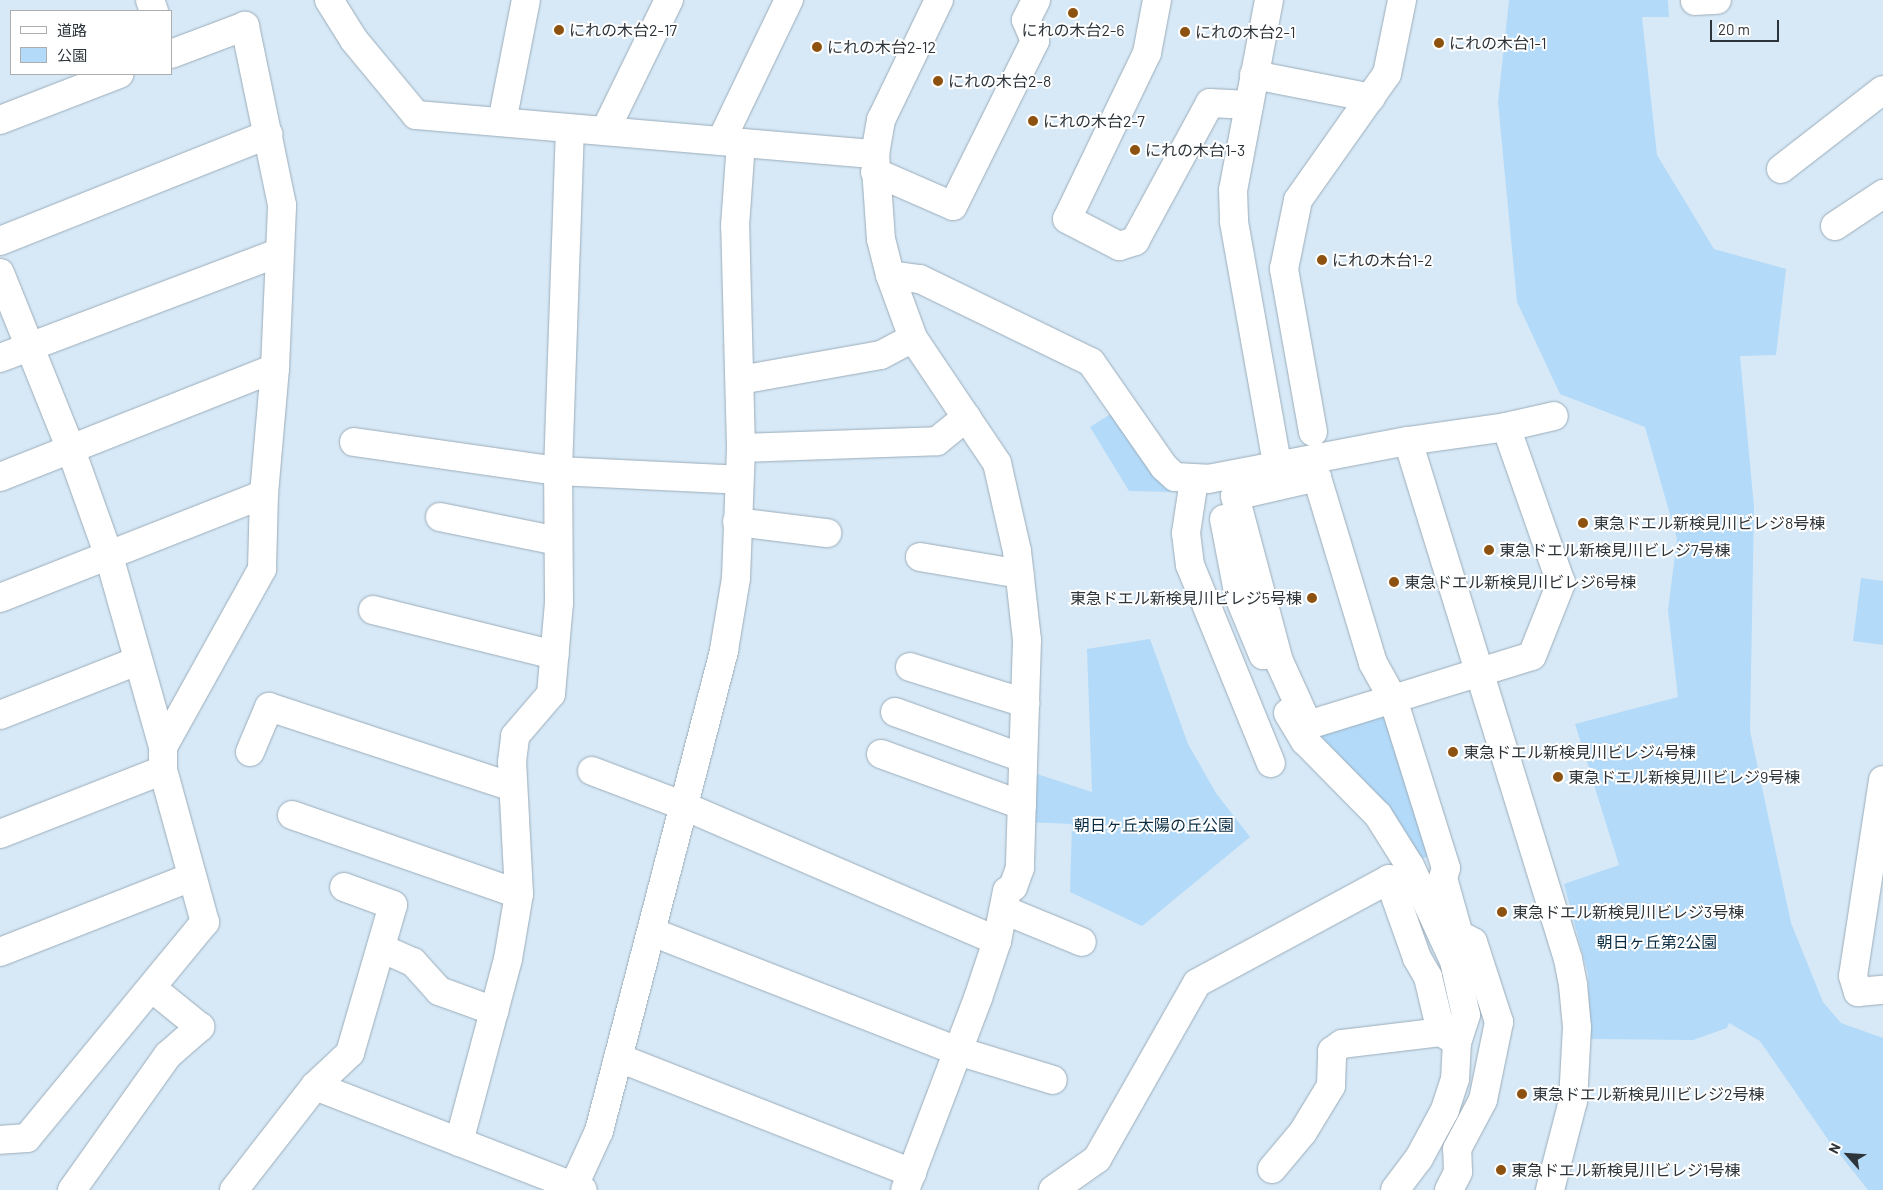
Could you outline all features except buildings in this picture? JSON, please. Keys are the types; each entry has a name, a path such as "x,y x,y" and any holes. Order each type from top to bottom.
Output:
{"street":[{"path":"329,0 354,40 416,115 731,142 875,163 953,206 1035,41 1026,20 1036,0"},
{"path":"502,122 526,0"},
{"path":"605,131 669,0"},
{"path":"315,1086 576,1189 599,1131 724,650 736,578 740,448 740,380 731,142 789,0"},
{"path":"619,1058 909,1181 997,941 1007,891 1013,888 1020,868 1027,640 1020,574 997,463 914,338 890,275 881,240 875,163 881,120 939,0"},
{"path":"1157,0 1147,53 1067,219 1119,246 1135,241 1210,103 1249,105"},
{"path":"1270,0 1233,190 1234,222 1277,464"},
{"path":"1313,432 1284,269 1298,200 1387,74 1402,0"},
{"path":"0,834 163,759 262,569 264,494 274,368 278,253 282,204 269,134 245,26 172,54"},
{"path":"0,120 117,75"},
{"path":"1254,75 1371,98"},
{"path":"1781,169 1883,90"},
{"path":"459,1142 508,959 519,894 513,788 515,736 552,694 570,129"},
{"path":"0,241 269,134"},
{"path":"1835,226 1883,194"},
{"path":"0,358 278,253"},
{"path":"0,273 71,450 108,556 138,660 191,877 205,922 153,989 27,1138 0,1140"},
{"path":"890,275 920,279 1092,362 1164,467 1175,477 1201,479 1408,441 1506,427 1554,416"},
{"path":"740,380 881,355 914,338"},
{"path":"0,477 274,368"},
{"path":"740,448 937,441 967,417"},
{"path":"1449,1190 1458,1172 1457,1149 1483,1100 1499,1022 1473,942 1459,935 1443,878 1446,868 1393,700 1374,663 1316,477 1235,496 1279,661 1308,725 1393,700 1532,656 1561,583 1506,427"},
{"path":"1408,441 1568,959 1574,992 1577,1041 1574,1101 1550,1190"},
{"path":"354,442 558,471 739,480"},
{"path":"1201,479 1186,533 1190,564 1271,763"},
{"path":"1201,479 1220,500 1238,597 1292,721 1305,741 1378,815 1410,866 1454,960 1466,1015 1449,1037 1342,1044 1332,1051 1331,1086 1303,1132 1272,1169"},
{"path":"0,598 264,494"},
{"path":"440,517 558,541"},
{"path":"737,522 827,533"},
{"path":"920,556 1020,574"},
{"path":"373,610 554,655"},
{"path":"0,715 138,660"},
{"path":"910,667 1025,703"},
{"path":"250,752 269,707 513,788"},
{"path":"896,712 1023,758"},
{"path":"881,754 1022,805"},
{"path":"592,771 684,806 997,941"},
{"path":"1883,780 1853,976 1858,992 1883,990"},
{"path":"292,815 519,894"},
{"path":"0,952 191,877"},
{"path":"1053,1190 1097,1159 1197,983 1389,879 1417,958 1428,977 1449,1037 1455,1079 1445,1110 1419,1158 1395,1190"},
{"path":"234,1190 315,1086 350,1053 393,905 344,887"},
{"path":"1004,910 1082,942"},
{"path":"652,932 958,1051 1054,1080"},
{"path":"381,948 413,962 439,991 494,1011"},
{"path":"72,1190 168,1055 200,1027 153,989"}],"green space":[{"name":"朝日ヶ丘第2公園","path":"1509,0 1668,0 1669,17 1642,17 1657,155 1714,249 1786,269 1776,355 1740,356 1754,507 1750,731 1791,923 1823,1002 1841,1023 1883,1038 1883,1190 1868,1190 1829,1141 1760,1041 1729,1023 1727,1028 1693,1040 1590,1039 1588,974 1564,884 1619,865 1575,724 1678,697 1668,610 1677,539 1645,427 1560,394 1517,302 1498,102"},
{"path":"1117,410 1173,492 1129,491 1090,427"},
{"path":"1861,578 1883,581 1883,645 1853,641"},
{"name":"朝日ヶ丘太陽の丘公園","path":"1150,639 1188,744 1216,793 1250,837 1142,926 1070,892 1072,824 1026,822 1028,771 1092,792 1087,649"},
{"path":"1381,709 1436,854 1418,860 1387,806 1315,730"}],"place":[{"name":"にれの木台2-6","path":"1073,13"},
{"name":"にれの木台2-17","path":"559,30"},
{"name":"にれの木台2-1","path":"1185,32"},
{"name":"にれの木台1-1","path":"1439,43"},
{"name":"にれの木台2-12","path":"817,47"},
{"name":"にれの木台2-8","path":"938,81"},
{"name":"にれの木台2-7","path":"1033,121"},
{"name":"にれの木台1-3","path":"1135,150"},
{"name":"にれの木台1-2","path":"1322,260"},
{"name":"東急ドエル新検見川ビレジ8号棟","path":"1583,523"},
{"name":"東急ドエル新検見川ビレジ7号棟","path":"1489,550"},
{"name":"東急ドエル新検見川ビレジ6号棟","path":"1394,582"},
{"name":"東急ドエル新検見川ビレジ5号棟","path":"1312,598"},
{"name":"東急ドエル新検見川ビレジ4号棟","path":"1453,752"},
{"name":"東急ドエル新検見川ビレジ9号棟","path":"1558,777"},
{"name":"東急ドエル新検見川ビレジ3号棟","path":"1502,912"},
{"name":"東急ドエル新検見川ビレジ2号棟","path":"1522,1094"},
{"name":"東急ドエル新検見川ビレジ1号棟","path":"1501,1170"}]}
